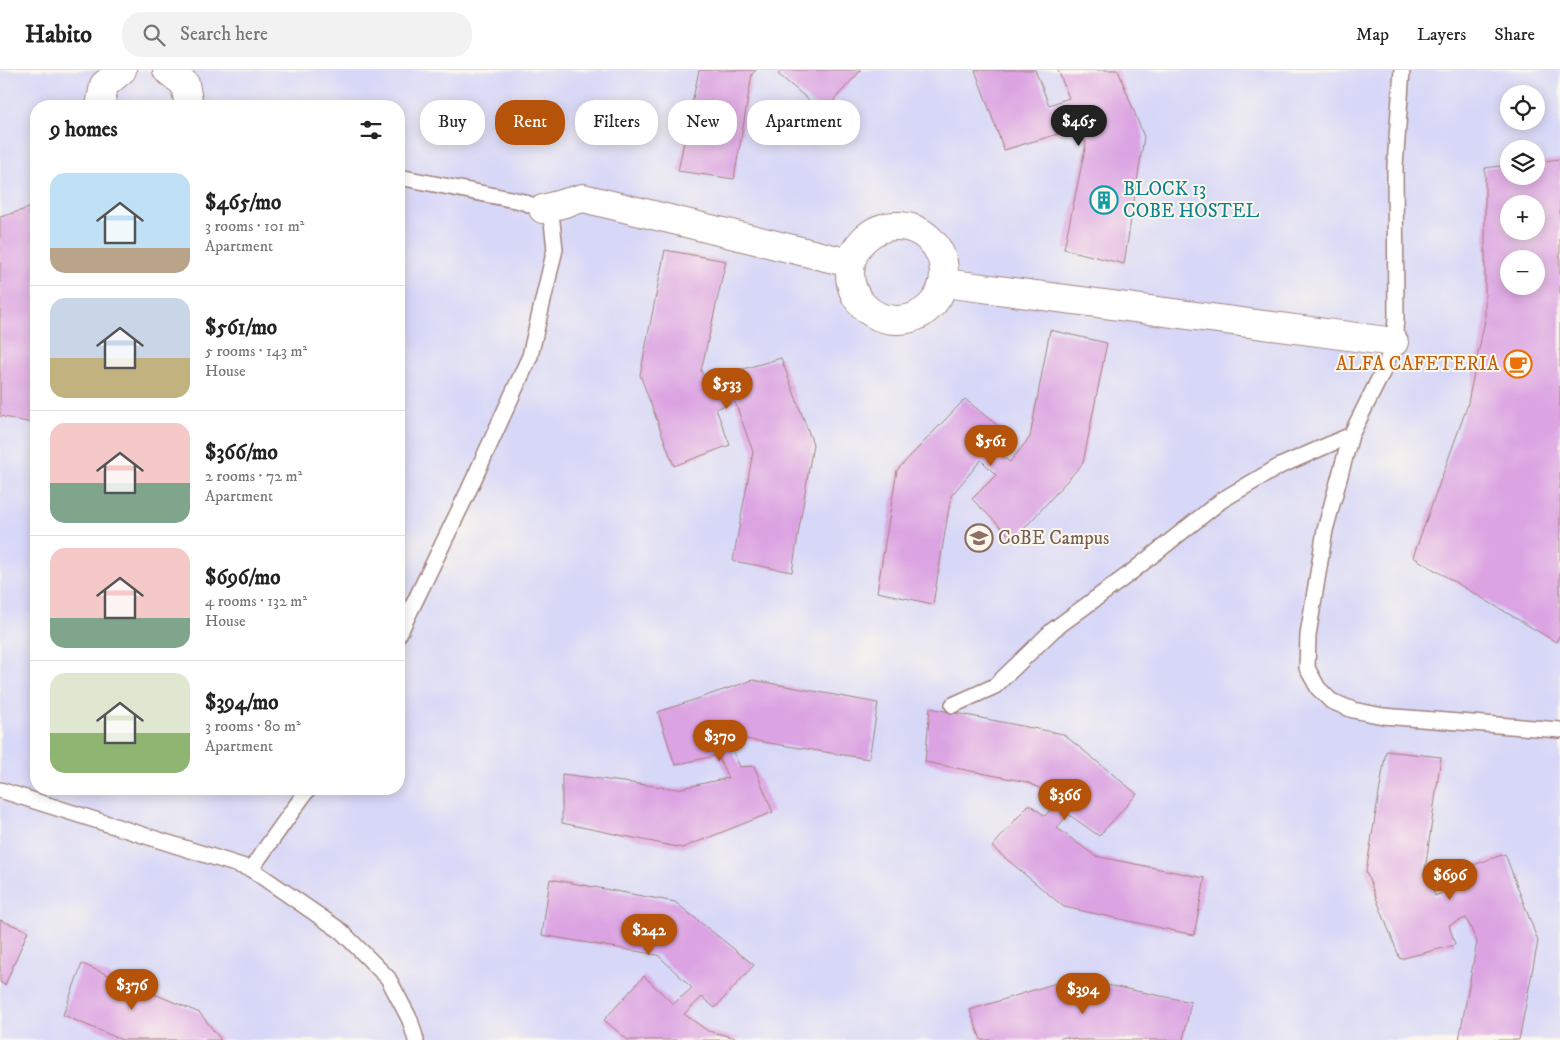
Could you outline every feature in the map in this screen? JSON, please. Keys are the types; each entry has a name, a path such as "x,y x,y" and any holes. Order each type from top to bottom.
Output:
{"street":[{"path":"101,100 104,85 122,70"},
{"path":"167,70 185,84 189,100"},
{"path":"543,209 583,198 850,263"},
{"path":"908,225 930,237 944,258 945,283 933,305 912,319 887,320 865,308 851,287 850,263 862,240 883,226 908,225"},
{"path":"945,283 1394,342"}],"lane":[{"path":"1402,70 1395,166 1396,319 1394,342 1385,367 1351,435 1325,530 1308,635 1307,668 1318,688 1331,701 1353,710 1383,716 1560,730"},
{"path":"405,179 520,201 543,209 552,222 555,249 530,356 467,494 405,622"},
{"path":"953,705 995,686 1053,630 1129,574 1222,500 1280,466 1351,435"},
{"path":"0,790 251,869 341,931 388,978 410,1020 416,1040"},
{"path":"251,869 304,795"}],"shaded area":[{"name":"CoBE Campus","path":"0,70 1560,70 1560,1040 0,1040"}],"building":[{"path":"699,70 756,70 752,74 734,179 678,171 683,145 737,145 737,100 693,100"},
{"path":"782,70 861,70 834,100 809,100 778,74"},
{"name":"BLOCK 13 COBE HOSTEL","path":"975,70 1035,70 1049,105 1069,98 1058,70 1118,70 1144,137 1124,264 1064,249 1086,144 1076,111 1054,120 1058,134 1004,150"},
{"name":"ALFA CAFETERIA","path":"1560,159 1560,634 1556,642 1413,557 1467,407 1485,320 1485,168 1500,166 1500,185 1545,185 1545,161"},
{"path":"29,208 30,211 30,423 0,416 0,217"},
{"path":"665,250 726,261 701,371 713,392 731,389 726,374 781,358 813,444 792,572 733,561 753,452 735,402 716,409 730,445 674,466 640,375"},
{"path":"1050,330 1107,343 1083,463 1014,540 972,499 996,475 981,460 951,496 933,604 877,592 897,470 965,399 1010,436 993,450 1010,462 1030,437"},
{"path":"753,680 878,703 869,759 744,739 732,750 740,767 754,766 773,812 682,848 562,823 562,774 677,789 728,778 718,755 675,765 658,712"},
{"path":"930,708 1063,734 1137,794 1099,836 1068,814 1057,828 1095,856 1205,878 1194,935 1064,907 992,847 1029,804 1045,816 1059,798 1027,782 925,762"},
{"path":"1386,751 1441,757 1425,870 1435,896 1456,887 1453,872 1505,854 1538,941 1519,1040 1459,1040 1477,942 1466,918 1449,925 1455,945 1400,959 1366,872"},
{"path":"550,879 675,902 754,965 715,1008 702,997 684,1014 708,1031 744,1040 628,1040 604,1020 644,976 673,1004 692,988 658,955 542,935"},
{"path":"0,920 28,931 5,985 0,982"},
{"path":"82,964 200,1013 221,1040 122,1040 63,1015"},
{"path":"1072,978 1191,1002 1183,1040 1078,1040 1065,1037 1055,1040 981,1040 970,1010"}],"place":[{"name":"BLOCK 13 COBE HOSTEL","path":"1104,200"},
{"name":"ALFA CAFETERIA","path":"1518,364"},
{"name":"CoBE Campus","path":"979,538"}]}
